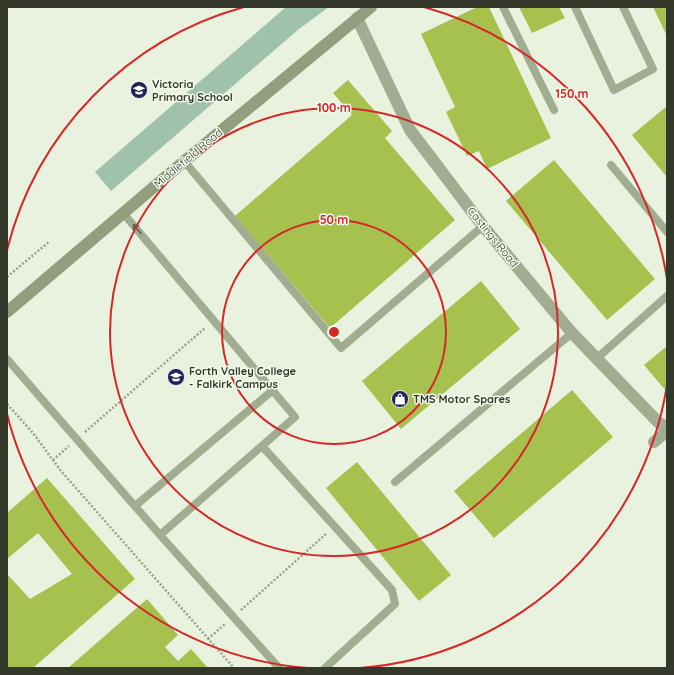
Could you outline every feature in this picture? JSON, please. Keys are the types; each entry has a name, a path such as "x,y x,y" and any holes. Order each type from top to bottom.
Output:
{"street":[{"name":"Middlefield Road","path":"7,312 123,213 371,7"},
{"name":"Castings Road","path":"357,18 410,130 483,226 572,333 658,422 667,428"},
{"path":"654,442 667,431"}],"lane":[{"path":"503,7 554,110"},
{"path":"575,7 614,90 653,69 623,7"},
{"path":"184,162 341,348 483,226"},
{"path":"611,164 667,232"},
{"path":"123,213 295,416 160,535"},
{"path":"596,359 667,296"},
{"path":"395,482 572,333"},
{"path":"7,359 278,668"},
{"path":"135,506 273,390"},
{"path":"262,446 392,590 395,604 325,668"}],"path":[{"path":"7,277 50,241"},
{"path":"53,460 214,320"},
{"path":"7,404 53,460 234,668"},
{"path":"208,639 335,526"}],"green space":[{"path":"286,7 329,7 299,29 111,191 95,172"}],"building":[{"path":"477,7 489,7 551,138 487,169 479,151 467,156 446,112 455,107 421,34"},
{"path":"519,7 559,7 565,18 532,33"},
{"path":"653,7 667,7 667,36"},
{"path":"348,80 392,131 385,138 455,220 330,328 235,216 352,115 333,93"},
{"path":"667,106 667,177 632,135"},
{"path":"554,160 655,279 607,320 506,201"},
{"path":"481,281 520,329 401,429 362,381"},
{"path":"667,346 667,392 644,365"},
{"path":"572,390 613,437 494,538 454,491"},
{"path":"357,462 451,575 419,601 326,488"},
{"path":"47,478 135,579 33,668 7,668 7,574 30,599 72,574 38,533 7,559 7,513"},
{"path":"147,599 178,635 165,647 178,661 191,649 208,668 68,668"}],"place":[{"name":"Victoria Primary School","path":"139,90"},
{"name":"Forth Valley College - Falkirk Campus","path":"176,377"},
{"name":"TMS Motor Spares","path":"400,399"}]}
